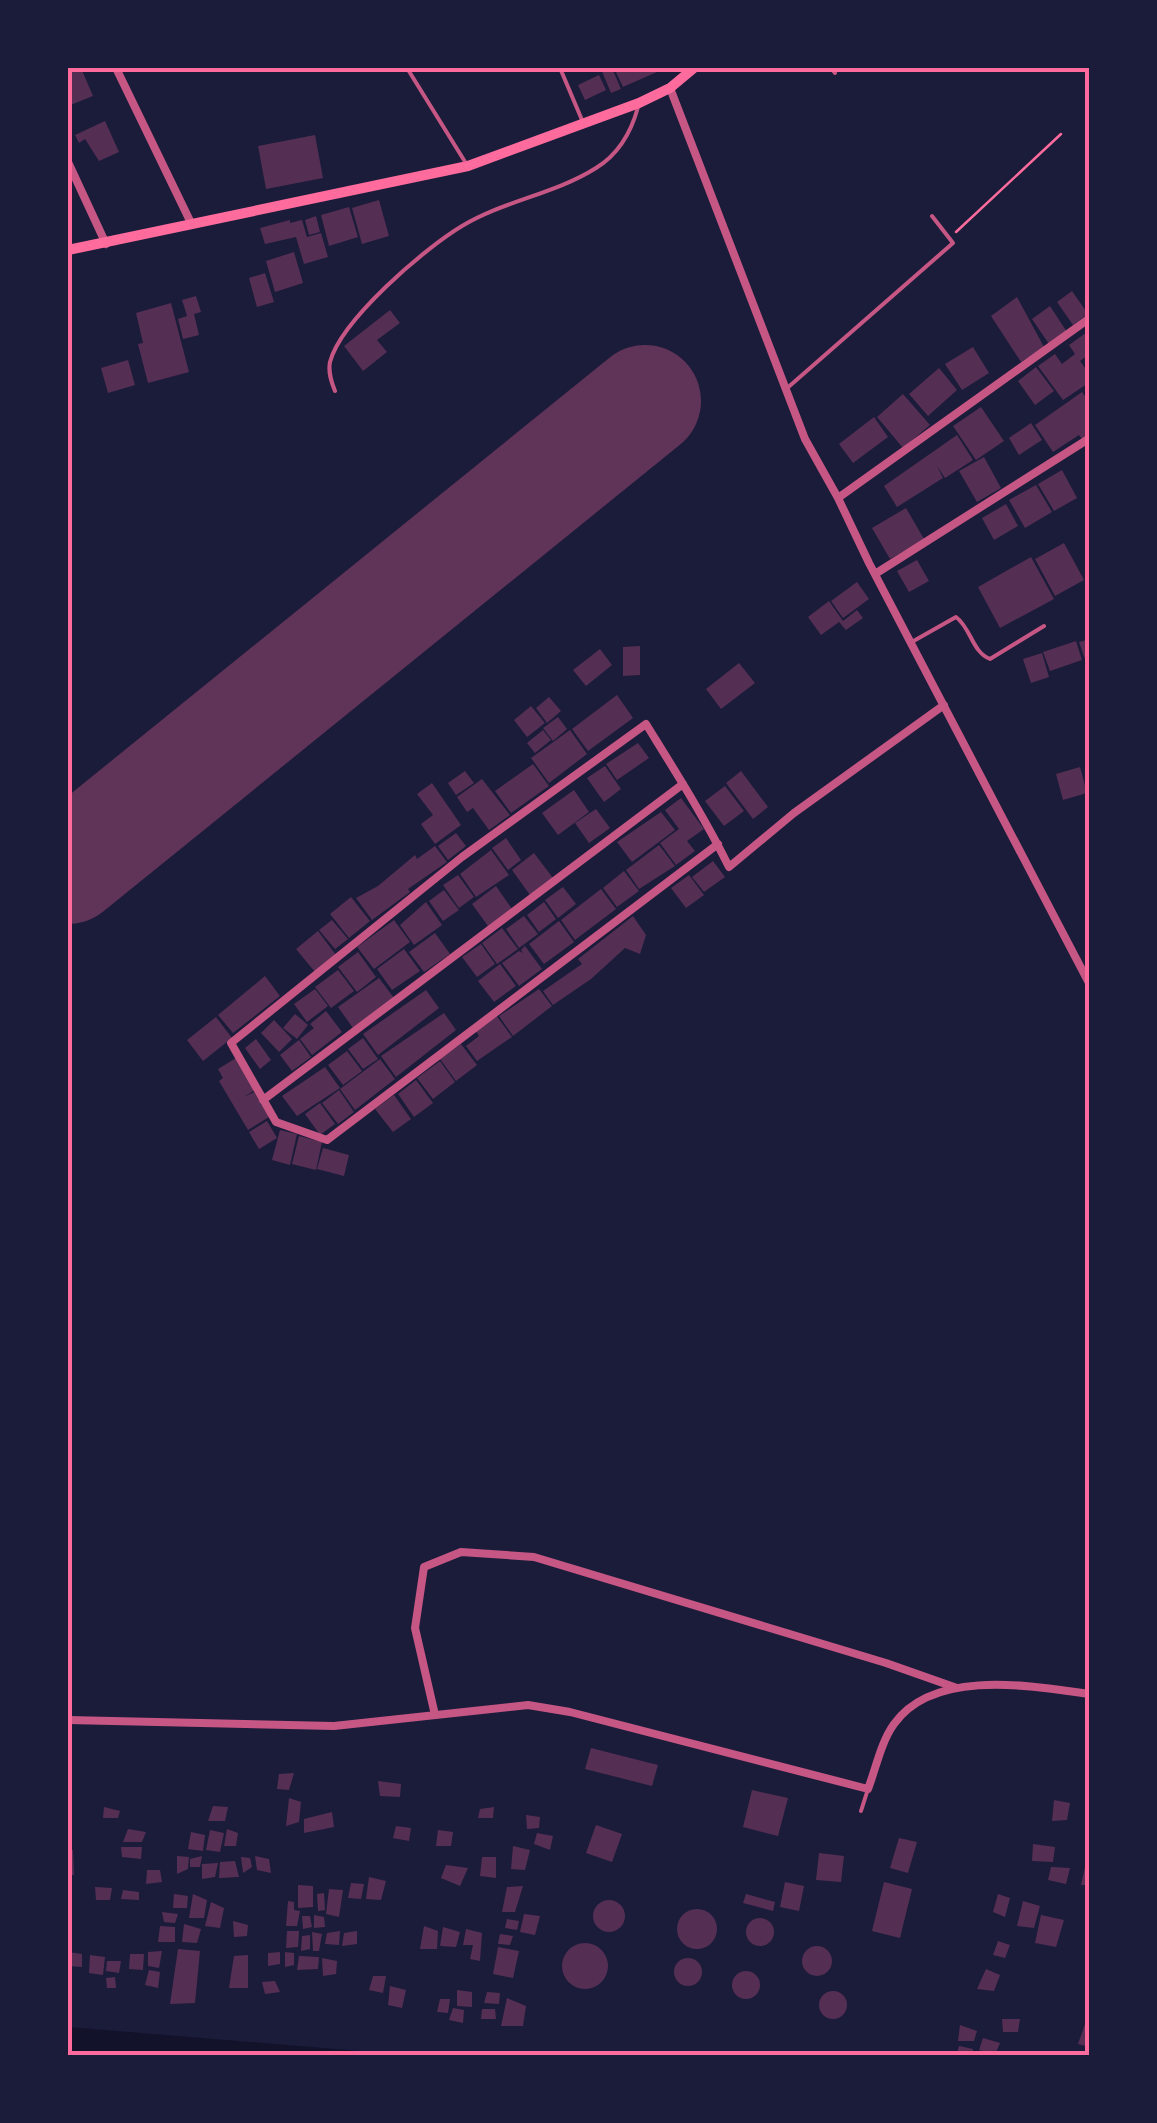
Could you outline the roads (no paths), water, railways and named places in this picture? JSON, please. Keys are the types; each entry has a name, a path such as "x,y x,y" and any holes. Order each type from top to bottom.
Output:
{"main road":[{"path":"68,250 468,166 639,103 670,88 688,70"}],"street":[{"path":"116,68 192,225"},
{"path":"670,88 805,440 1090,985"},
{"path":"68,162 106,244"},
{"path":"838,498 1090,318"},
{"path":"874,574 1090,438"},
{"path":"718,844 327,1140 276,1122 231,1043 462,857 646,724 718,844 729,868 794,813 944,705"},
{"path":"263,1100 683,784"},
{"path":"435,1715 415,1628 424,1566 461,1552 534,1558 886,1663 956,1688"},
{"path":"68,1720 334,1726 528,1704 868,1788 892,1727 910,1706 956,1688 1014,1684 1090,1694"}],"lane":[{"path":"406,68 468,166"},
{"path":"560,68 584,124"},
{"path":"831,68 835,73"},
{"path":"335,391 329,371 331,358 380,293 420,256 464,225 596,168 624,142 639,103"},
{"path":"786,390 953,244 932,216"},
{"path":"910,644 956,617 964,623 980,653 990,658 1044,626"},
{"path":"860,1811 868,1788"}]}
